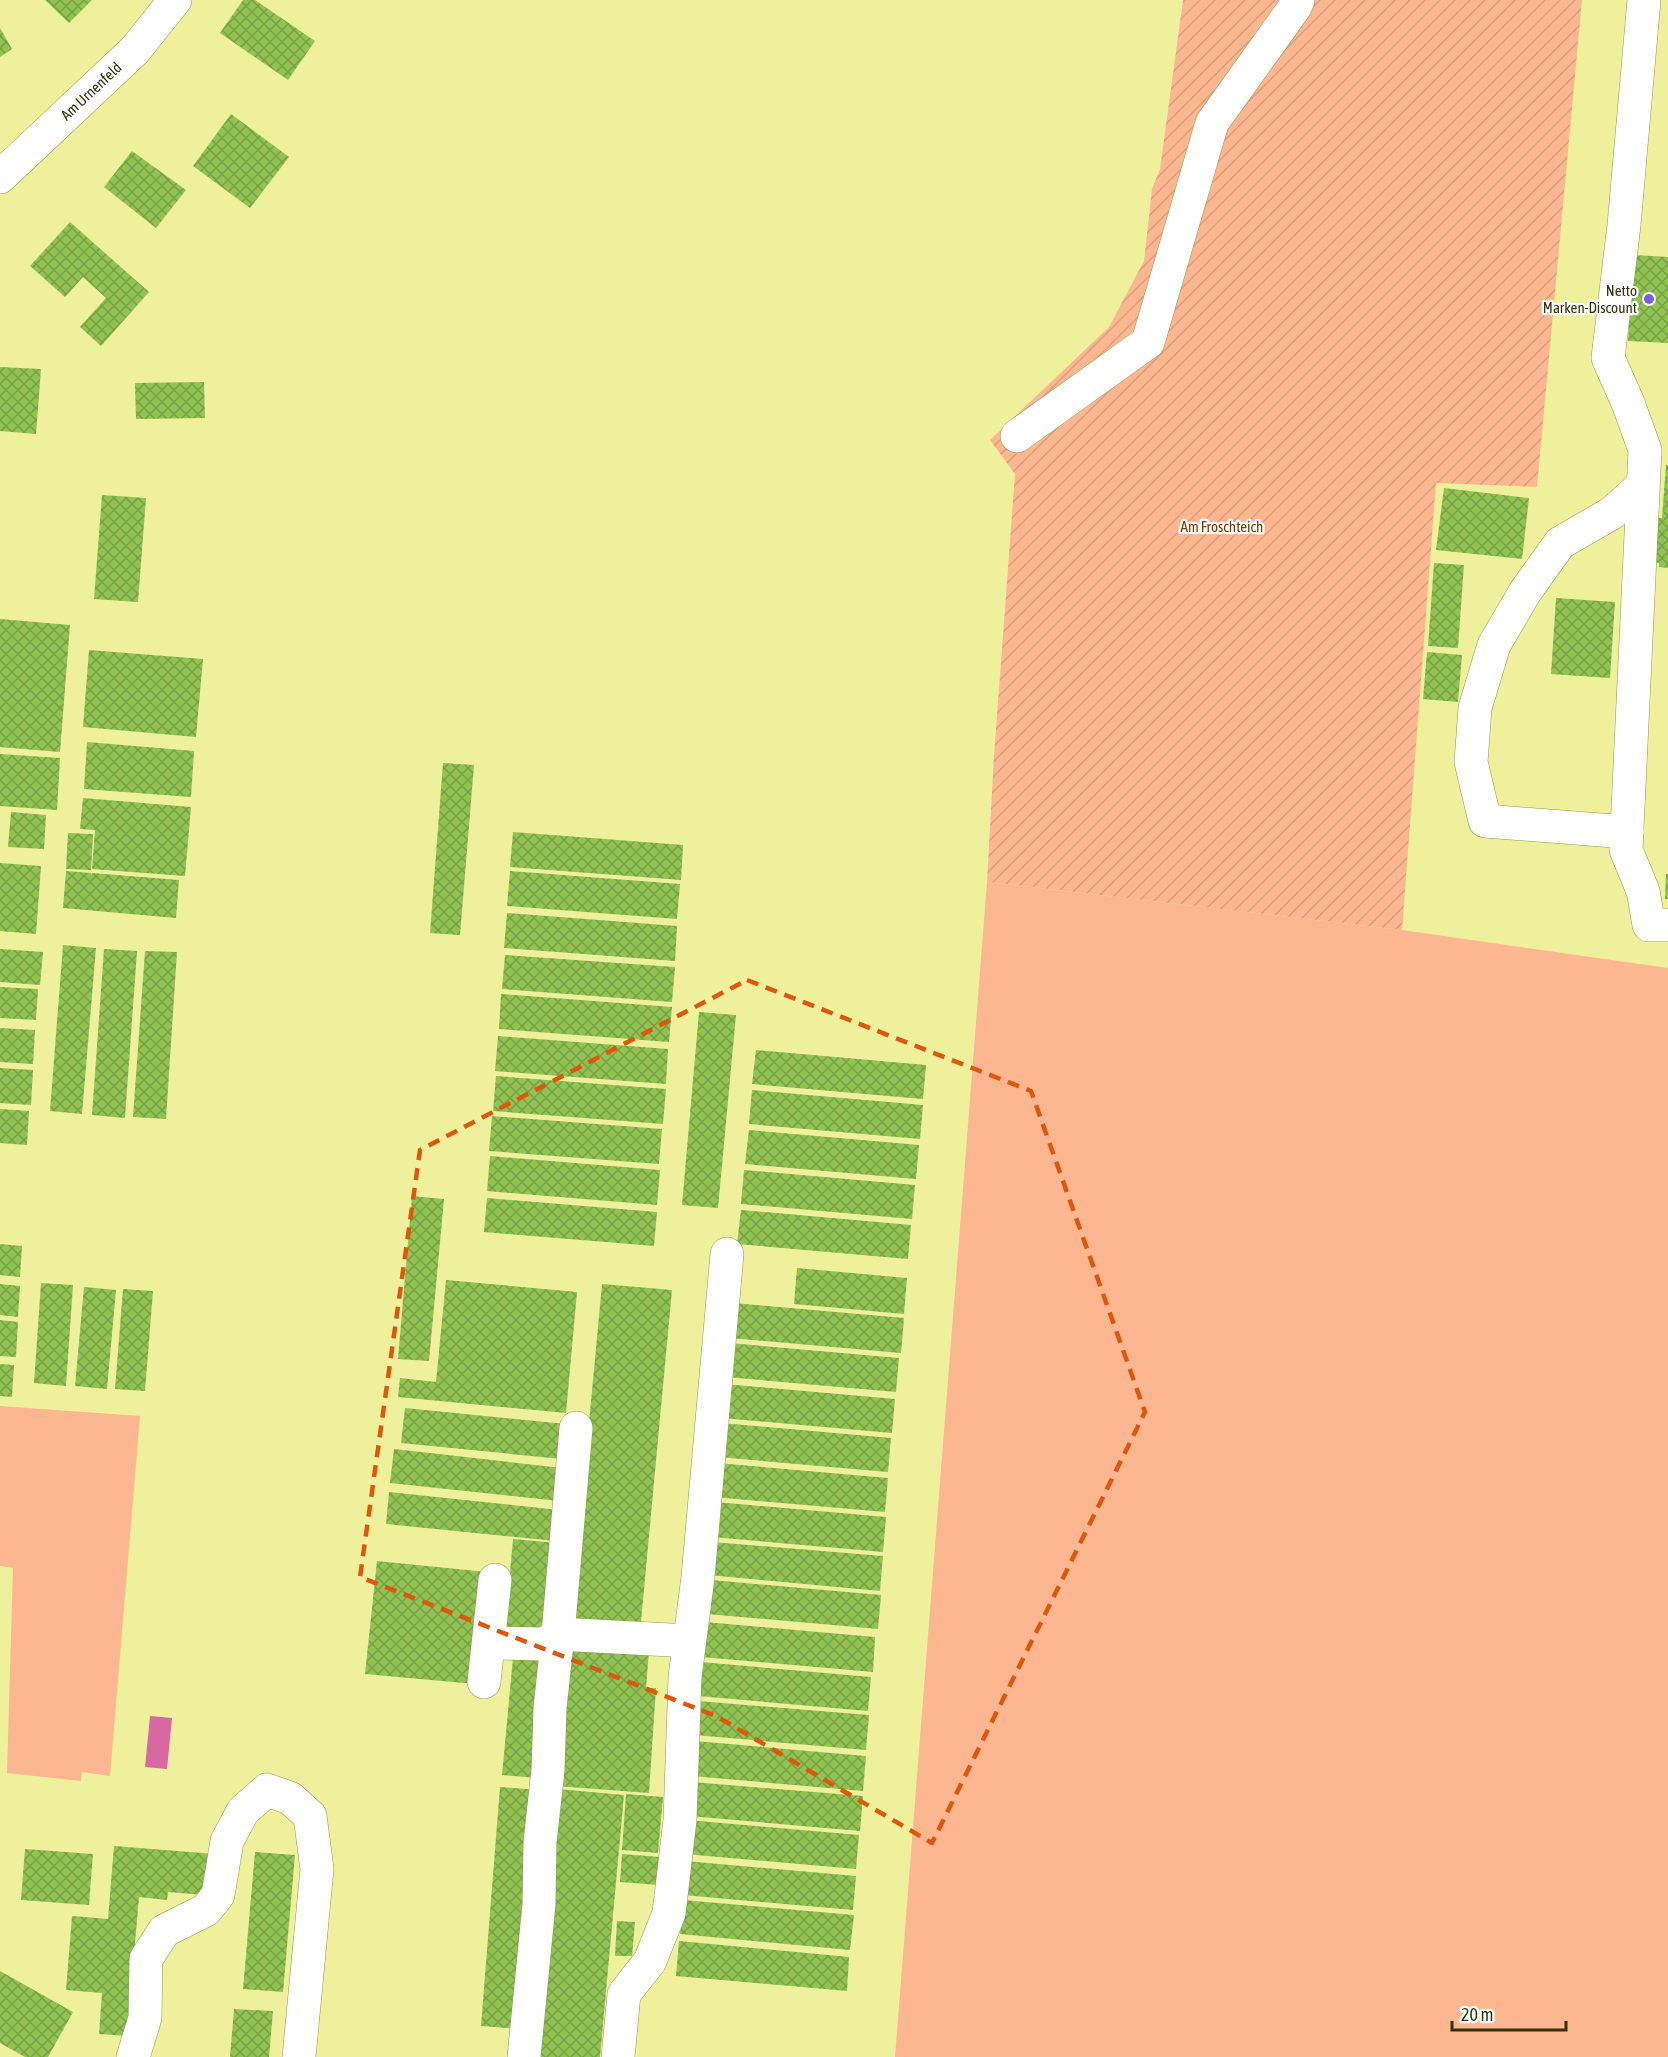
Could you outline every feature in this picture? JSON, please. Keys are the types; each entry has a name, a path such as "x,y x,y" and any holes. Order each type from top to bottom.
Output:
{"street":[{"name":"Am Urnenfeld","path":"0,177 135,50 175,0"},
{"path":"1017,436 1148,342 1212,123 1298,0"},
{"path":"1644,0 1624,225 1608,358 1645,450 1626,850 1643,891 1649,925 1668,925"},
{"path":"1627,832 1485,821 1471,762 1475,708 1494,645 1525,592 1560,543 1612,513 1643,485"},
{"path":"618,2057 624,1994 650,1961 669,1913 680,1820 685,1677 698,1577 727,1254"},
{"path":"524,2057 539,1904 540,1842 548,1770 550,1708 576,1428"},
{"path":"484,1682 495,1580"},
{"path":"490,1643 545,1644 558,1634 690,1641"},
{"path":"133,2057 145,2018 146,1959 164,1931 206,1910 218,1895 227,1841 243,1811 267,1790 290,1798 310,1816 317,1869 299,2057"}],"highlighted area":[{"path":"747,980 1031,1091 1145,1412 932,1843 716,1716 360,1577 420,1150"}],"green space":[{"name":"Am Froschteich","path":"1183,0 1582,0 1537,487 1436,483 1402,930 987,882 1015,474 990,440 1109,327 1144,261 1152,189 1160,169"},
{"path":"987,882 1402,930 1668,968 1668,2057 895,2057"},
{"path":"0,1406 140,1416 110,1776 82,1772 81,1781 7,1773 13,1568 0,1566"}],"shaded area":[{"path":"150,1716 172,1718 167,1769 145,1767"}],"building":[{"path":"45,0 92,0 69,23"},
{"path":"243,0 255,0 315,41 288,80 220,33"},
{"path":"0,28 12,49 0,57"},
{"path":"231,114 289,157 250,208 193,166"},
{"path":"132,151 186,190 156,228 104,187"},
{"path":"70,222 149,292 101,346 80,327 106,298 83,277 65,297 30,266"},
{"name":"Netto Marken-Discount","path":"1634,255 1668,257 1668,343 1628,341"},
{"path":"0,367 41,369 36,434 0,431"},
{"path":"204,382 205,418 136,419 135,383"},
{"path":"1666,465 1668,465 1668,568 1659,567 1659,563 1646,561 1650,517 1662,518"},
{"path":"1444,488 1529,498 1522,559 1436,550"},
{"path":"102,495 146,498 138,602 94,599"},
{"path":"1434,563 1464,565 1458,648 1428,646"},
{"path":"1556,598 1615,602 1610,678 1551,674"},
{"path":"0,619 70,625 60,752 0,747"},
{"path":"89,650 203,659 196,737 83,727"},
{"path":"1427,652 1462,655 1458,702 1423,699"},
{"path":"87,742 194,751 191,797 84,789"},
{"path":"0,754 60,758 57,810 0,806"},
{"path":"443,763 474,765 460,935 430,933"},
{"path":"83,798 191,807 185,876 92,869 95,830 80,829"},
{"path":"11,812 46,815 44,849 8,847"},
{"path":"513,832 683,845 681,880 510,867"},
{"path":"68,833 93,834 91,870 66,869"},
{"path":"0,863 41,866 36,934 0,931"},
{"path":"66,871 91,873 91,875 92,873 179,880 176,918 63,908"},
{"path":"510,871 680,884 677,919 507,906"},
{"path":"1666,874 1668,874 1668,899 1665,899"},
{"path":"507,913 677,926 675,961 504,948"},
{"path":"63,945 96,948 82,1114 50,1111"},
{"path":"0,949 43,952 40,985 0,982"},
{"path":"104,949 137,951 125,1118 92,1115"},
{"path":"145,951 177,952 166,1119 133,1117"},
{"path":"505,955 675,967 672,1002 502,989"},
{"path":"0,987 38,989 36,1020 0,1018"},
{"path":"501,994 672,1007 669,1042 499,1029"},
{"path":"699,1012 736,1015 718,1208 682,1205"},
{"path":"0,1028 35,1030 33,1064 0,1062"},
{"path":"498,1036 668,1049 666,1084 495,1071"},
{"path":"756,1050 926,1065 923,1099 752,1084"},
{"path":"0,1068 33,1070 31,1105 0,1103"},
{"path":"496,1076 666,1089 663,1124 493,1111"},
{"path":"752,1090 923,1105 920,1139 749,1124"},
{"path":"0,1109 29,1111 27,1145 0,1143"},
{"path":"492,1116 662,1129 659,1164 489,1151"},
{"path":"749,1130 919,1145 916,1179 745,1164"},
{"path":"490,1156 660,1170 657,1205 487,1191"},
{"path":"744,1170 915,1185 912,1219 741,1204"},
{"path":"412,1196 444,1199 429,1361 398,1359"},
{"path":"487,1198 657,1212 654,1246 484,1232"},
{"path":"741,1210 911,1225 908,1259 737,1244"},
{"path":"0,1244 22,1246 20,1277 0,1275"},
{"path":"797,1268 907,1278 904,1314 794,1304"},
{"path":"446,1280 577,1292 566,1413 398,1397 400,1378 436,1382"},
{"path":"41,1283 73,1285 66,1386 34,1383"},
{"path":"0,1284 20,1286 18,1317 0,1315"},
{"path":"602,1284 672,1290 640,1632 570,1626"},
{"path":"84,1287 116,1290 107,1389 75,1386"},
{"path":"123,1289 153,1291 145,1391 115,1389"},
{"path":"734,1303 904,1318 901,1353 730,1338"},
{"path":"0,1320 18,1322 16,1357 0,1356"},
{"path":"729,1343 899,1358 896,1392 726,1377"},
{"path":"0,1364 14,1365 12,1397 0,1396"},
{"path":"725,1384 895,1399 892,1433 722,1418"},
{"path":"405,1408 566,1424 562,1459 401,1443"},
{"path":"721,1423 891,1438 888,1472 718,1457"},
{"path":"394,1449 562,1468 559,1501 390,1483"},
{"path":"717,1463 888,1478 885,1512 714,1497"},
{"path":"389,1492 559,1510 556,1541 386,1524"},
{"path":"715,1502 886,1517 883,1552 712,1537"},
{"path":"513,1539 557,1543 549,1632 505,1628"},
{"path":"712,1542 883,1556 880,1591 709,1575"},
{"path":"377,1561 487,1572 475,1684 365,1674"},
{"path":"711,1580 881,1595 878,1629 707,1614"},
{"path":"705,1622 875,1637 873,1672 702,1657"},
{"path":"567,1645 649,1651 646,1688 656,1688 649,1793 556,1786"},
{"path":"513,1658 548,1662 537,1778 502,1775"},
{"path":"701,1662 871,1677 868,1711 698,1696"},
{"path":"698,1701 869,1715 866,1750 695,1735"},
{"path":"695,1741 866,1756 863,1791 692,1776"},
{"path":"692,1782 863,1796 860,1831 689,1816"},
{"path":"500,1787 539,1790 519,2029 481,2026"},
{"path":"558,1789 624,1795 600,2057 533,2057"},
{"path":"626,1794 663,1797 658,1853 622,1850"},
{"path":"688,1820 859,1835 856,1869 685,1854"},
{"path":"114,1846 215,1854 204,1895 168,1892 167,1900 139,1897 127,2036 99,2034 102,1993 66,1990 72,1916 108,1919"},
{"path":"25,1849 93,1854 89,1905 21,1900"},
{"path":"255,1852 295,1855 283,1992 243,1989"},
{"path":"622,1854 660,1857 658,1885 620,1882"},
{"path":"685,1861 856,1876 853,1910 683,1895"},
{"path":"683,1900 854,1915 850,1950 680,1934"},
{"path":"617,1921 635,1922 632,1956 615,1956"},
{"path":"679,1941 849,1957 847,1991 676,1976"},
{"path":"0,1971 73,2012 48,2057 25,2057 0,2043"},
{"path":"234,2009 273,2011 269,2057 230,2057"}],"place":[{"name":"Netto Marken-Discount","path":"1649,299"}]}
